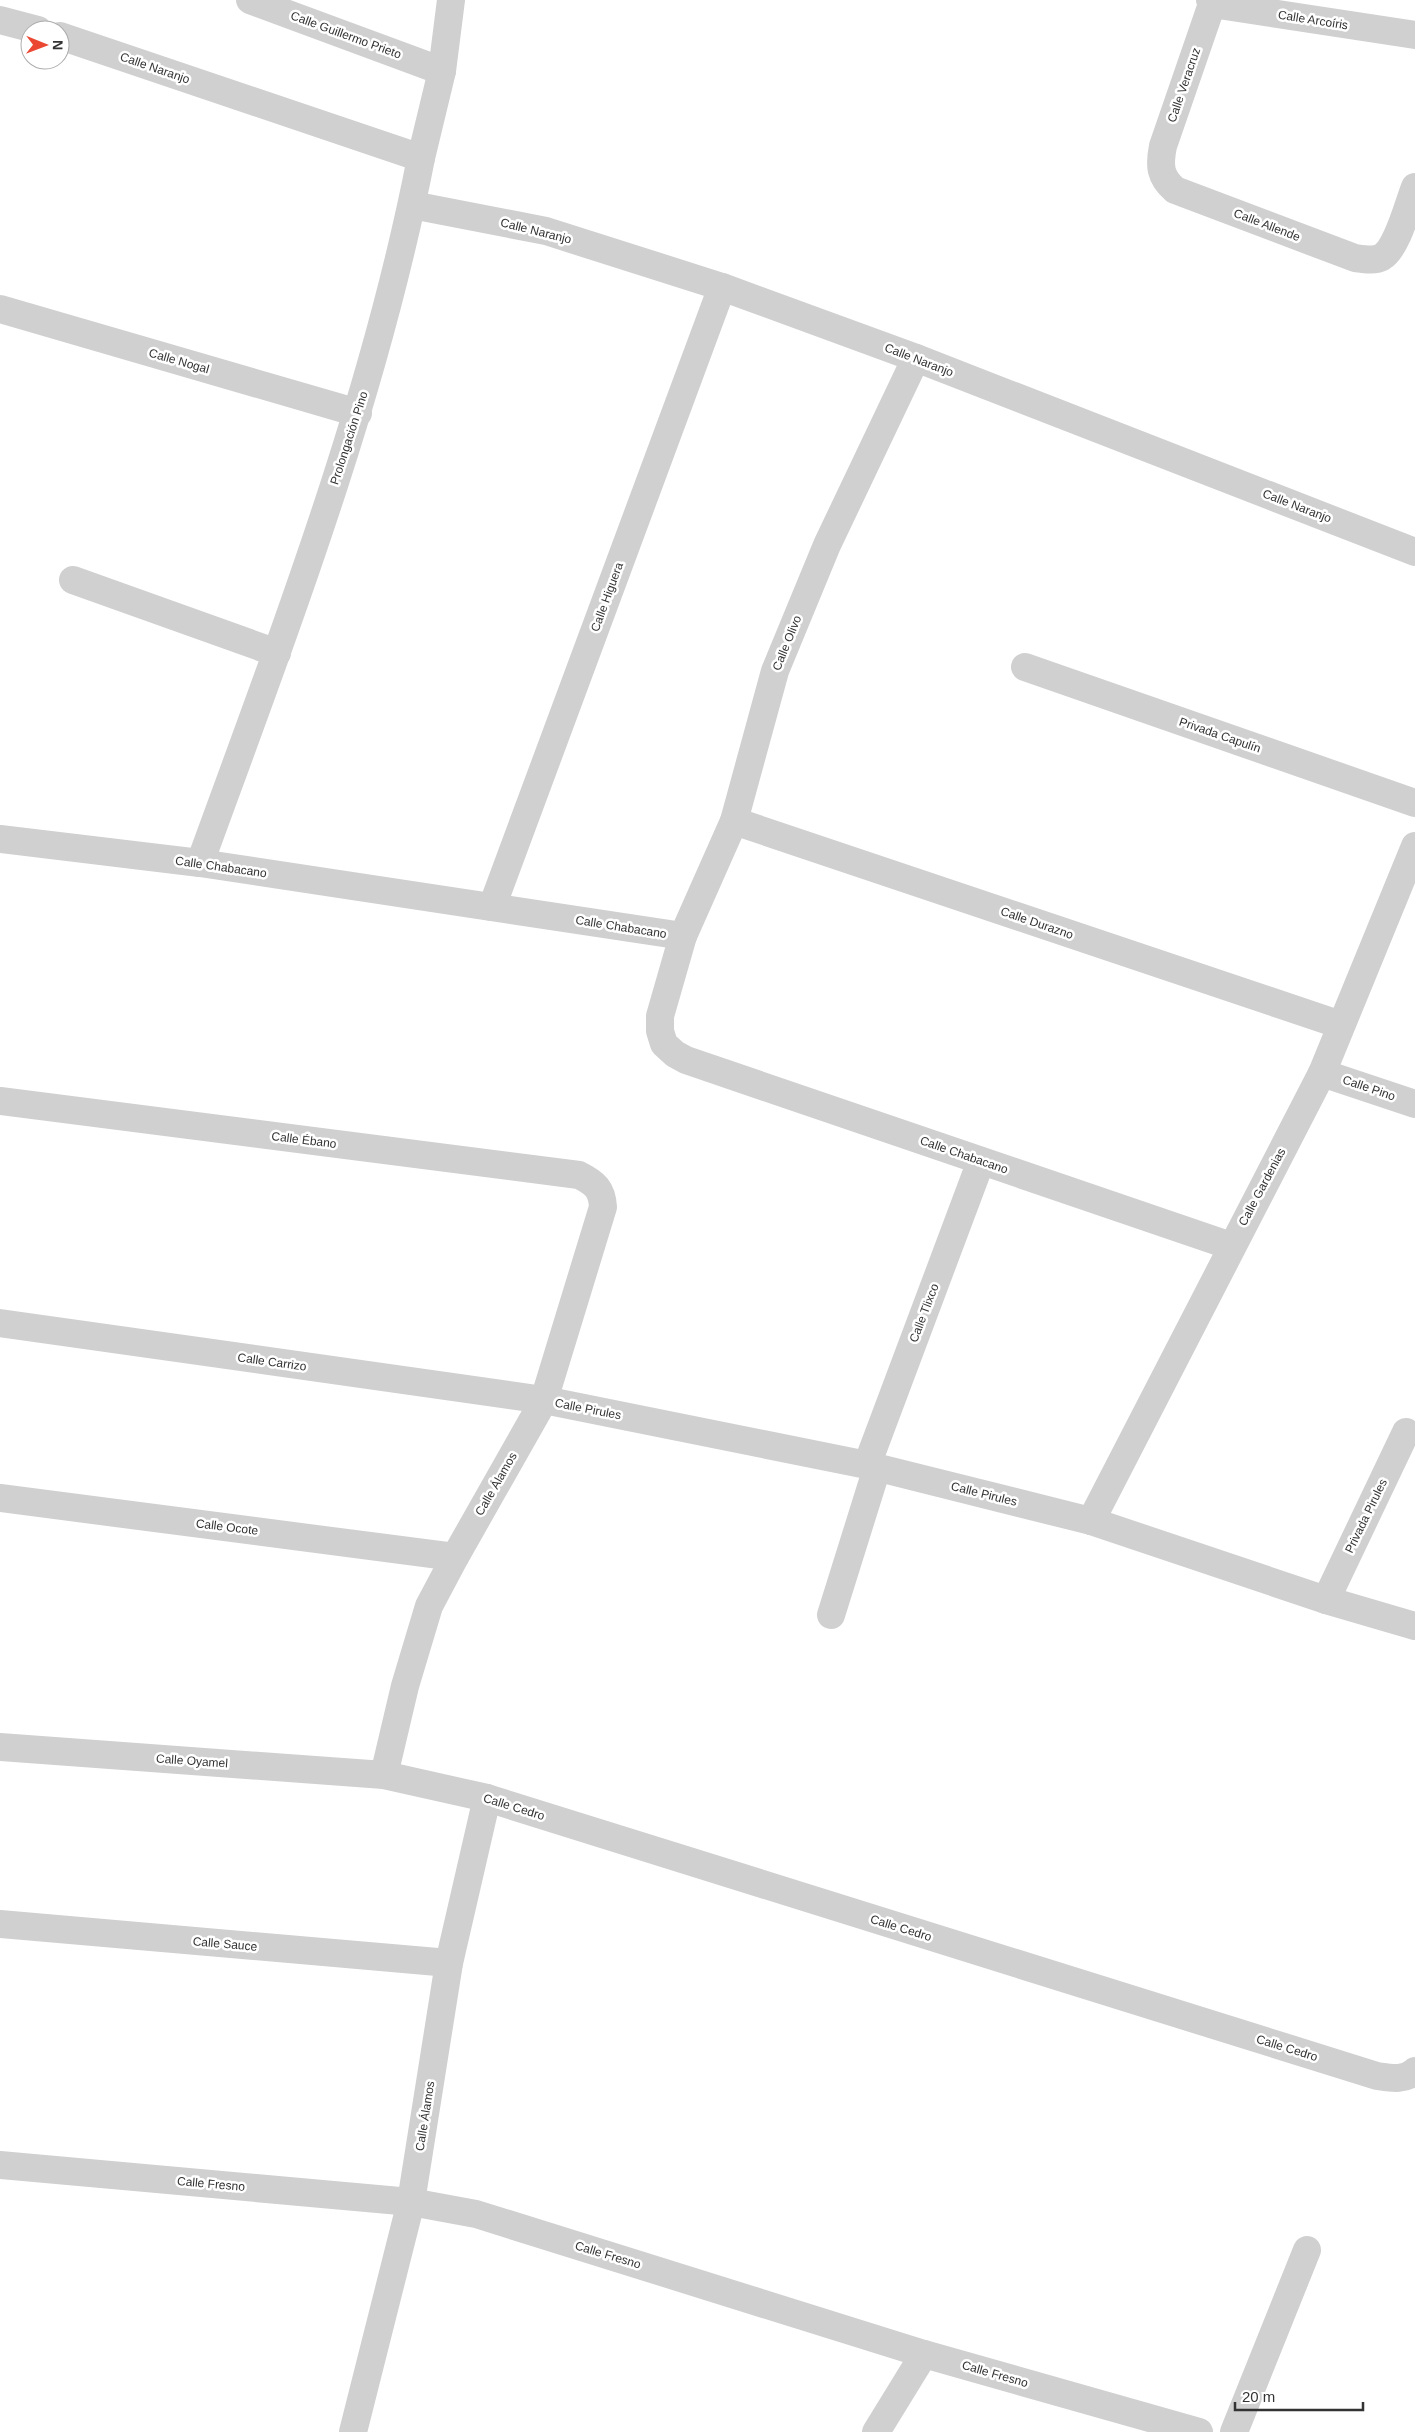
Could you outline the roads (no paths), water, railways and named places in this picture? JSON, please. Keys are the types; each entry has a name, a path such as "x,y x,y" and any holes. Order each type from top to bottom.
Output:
{"street":[{"name":"Calle Guillermo Prieto","path":"250,0 442,71"},
{"name":"Prolongación Pino","path":"200,863 277,653 358,413 412,205 442,71 451,0"},
{"name":"Calle Arcoíris","path":"1213,1 1415,35"},
{"name":"Calle Veracruz","path":"1161,174 1160,160 1163,146 1213,1"},
{"path":"0,20 20,25"},
{"name":"Calle Naranjo","path":"70,39 421,158"},
{"name":"Calle Allende","path":"1161,174 1166,183 1176,190 1355,258 1381,257 1390,249 1415,187"},
{"name":"Calle Naranjo","path":"412,205 546,231 722,287 916,358 1415,552"},
{"name":"Calle Higuera","path":"492,907 722,287"},
{"name":"Calle Nogal","path":"0,309 358,413"},
{"name":"Calle Olivo","path":"683,936 734,821 775,671 827,545 916,358"},
{"path":"73,580 277,653"},
{"name":"Privada Capulín","path":"1025,667 1415,803"},
{"name":"Calle Durazno","path":"734,821 1341,1025"},
{"name":"Calle Chabacano","path":"0,839 200,863 683,936 660,1016 660,1031 664,1044 675,1054 686,1060 1231,1246"},
{"name":"Calle Gardenias","path":"1091,1521 1231,1246 1322,1073 1415,846"},
{"name":"Calle Pino","path":"1322,1073 1415,1104"},
{"name":"Calle Ébano","path":"0,1101 578,1175 593,1182 602,1192"},
{"name":"Calle Tlixco","path":"831,1616 872,1466 982,1161"},
{"name":"Calle Álamos","path":"384,1775 405,1686 429,1606 544,1400 603,1207 602,1192"},
{"name":"Calle Carrizo","path":"0,1323 544,1400"},
{"name":"Calle Pirules","path":"544,1400 872,1466 1091,1521 1326,1600 1415,1626"},
{"name":"Privada Pirules","path":"1326,1600 1406,1432"},
{"name":"Calle Ocote","path":"0,1498 455,1557"},
{"name":"Calle Oyamel","path":"0,1747 384,1775"},
{"name":"Calle Cedro","path":"384,1775 487,1798 1377,2076 1394,2079 1409,2076 1415,2070"},
{"name":"Calle Álamos","path":"353,2432 411,2202 449,1964 487,1798"},
{"name":"Calle Sauce","path":"0,1924 449,1964"},
{"name":"Calle Fresno","path":"0,2165 411,2202 476,2214 924,2354 1199,2432"},
{"path":"1234,2432 1307,2250"},
{"path":"876,2432 924,2354"}]}
